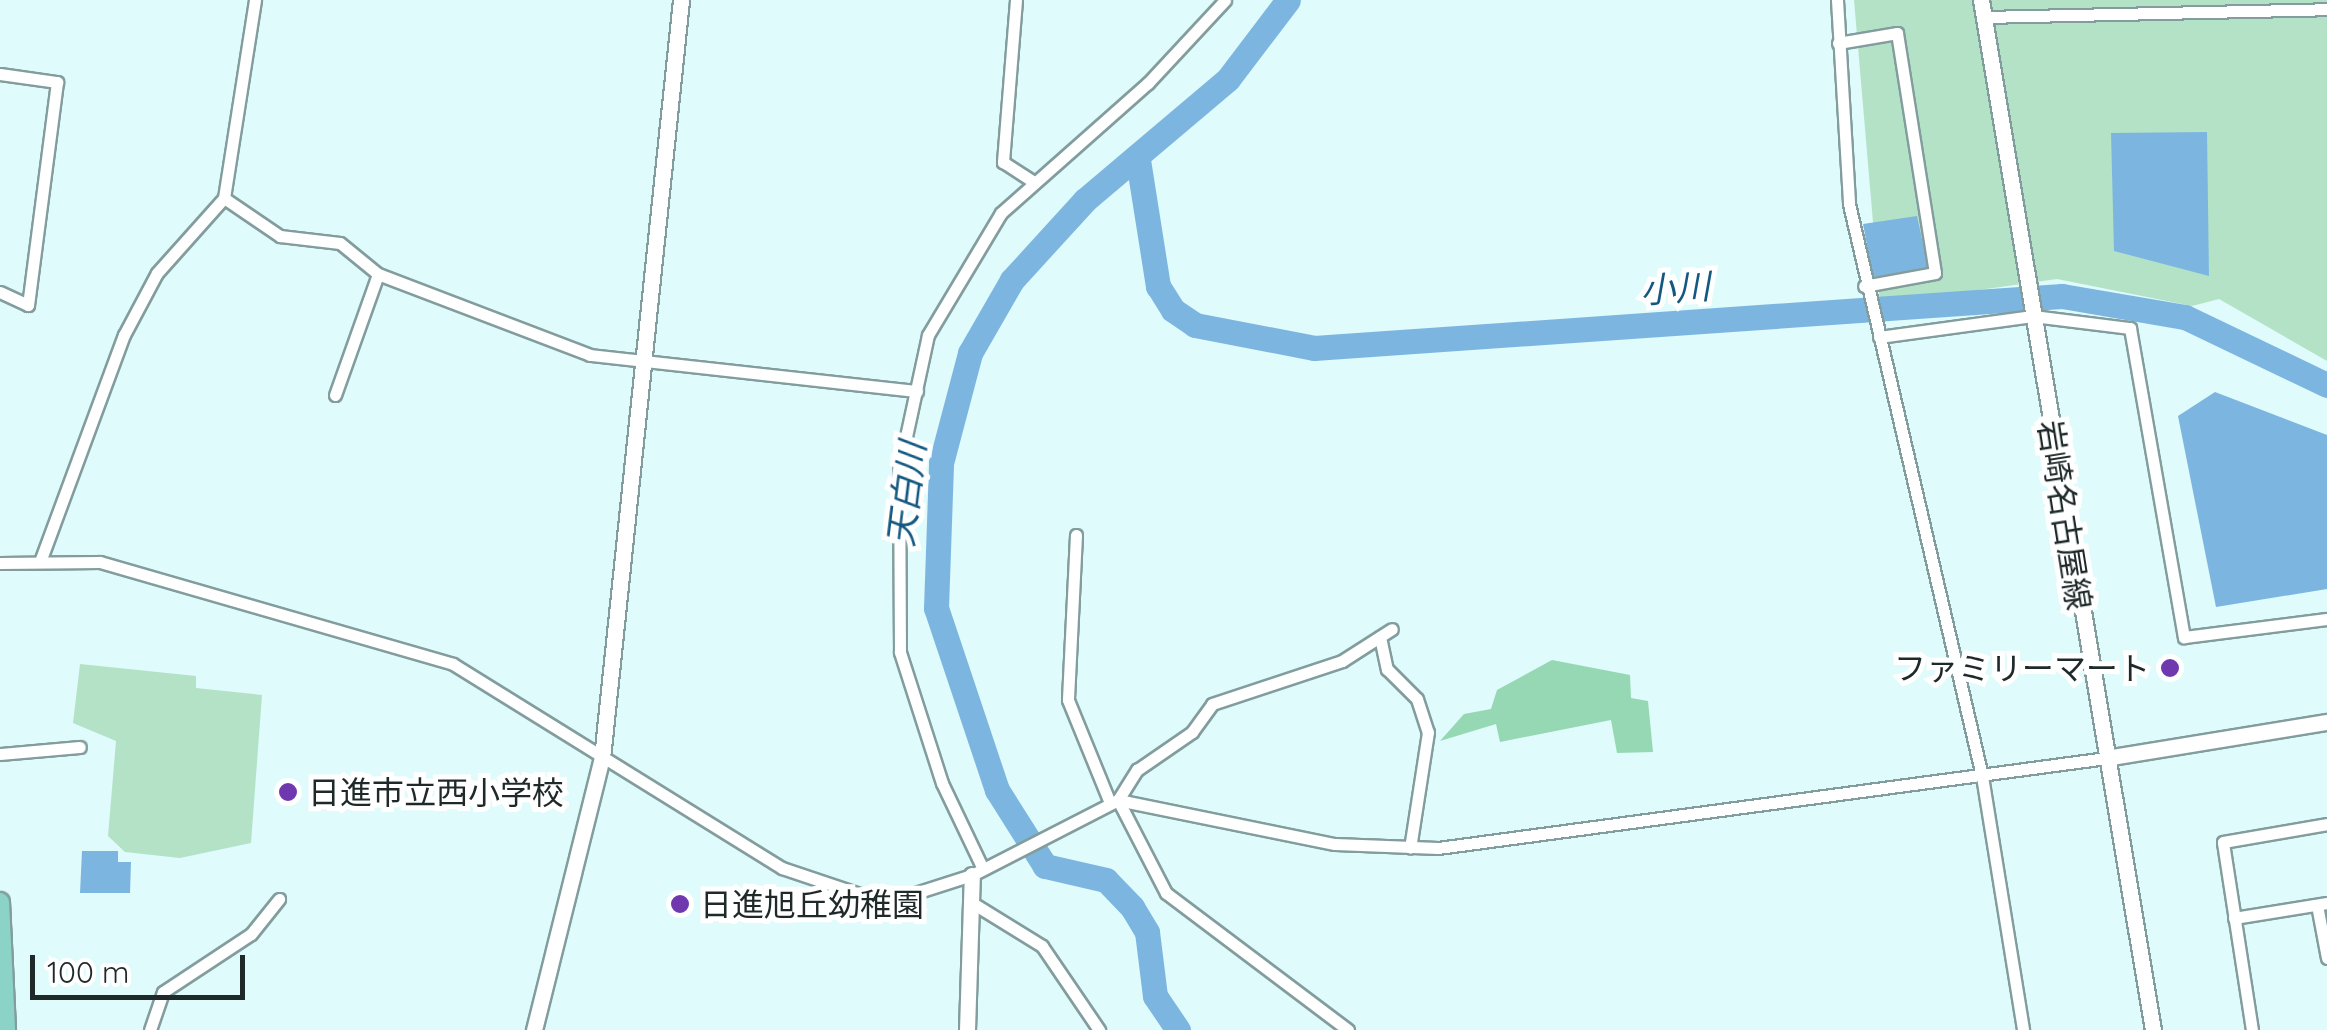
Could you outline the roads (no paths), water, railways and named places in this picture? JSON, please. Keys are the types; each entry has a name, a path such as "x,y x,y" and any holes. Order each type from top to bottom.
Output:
{"main road":[{"path":"0,902 6,1030"}],"street":[{"path":"41,559 124,335 157,273 224,198 256,0"},
{"path":"534,1030 602,758 681,0"},
{"path":"1016,0 1003,162 1034,182"},
{"path":"967,1030 978,872 942,783 900,652 896,510 928,335 956,277 1034,182 1225,0"},
{"path":"1837,0 1838,44 1864,286 1982,776 2023,1030"},
{"name":"岩崎名古屋線","path":"1981,0 2154,1030"},
{"path":"1984,17 2215,5 2327,9"},
{"path":"1838,44 1896,33 1935,273 1864,286"},
{"path":"0,74 57,82 28,305 0,292"},
{"path":"224,198 280,236 340,243 378,274 590,356 918,391"},
{"path":"335,395 378,274"},
{"path":"1877,331 2032,311 2130,328 2188,641 2327,619"},
{"path":"1076,535 1068,700 1114,802 1166,893 1348,1030"},
{"path":"0,564 41,559 100,562 454,664 782,868 847,893 904,897 978,872 1078,817 1114,802 1137,770 1192,732 1212,704 1342,661 1392,629"},
{"path":"1380,637 1387,669 1416,700 1428,732 1410,848"},
{"path":"1114,802 1335,844 1410,848 1982,776 2327,722"},
{"path":"0,754 80,747"},
{"path":"2252,1030 2223,842 2327,824"},
{"path":"150,1030 163,992 250,934 279,899"},
{"path":"974,904 1042,946 1099,1030"},
{"path":"2234,918 2322,904 2327,958"}],"water":[{"path":"2207,132 2209,276 2114,251 2111,133"},
{"path":"1917,216 1929,271 1873,277 1863,224"},
{"path":"2215,392 2327,435 2327,589 2216,607 2178,416"},
{"path":"82,851 118,851 118,862 131,862 130,893 80,893"}],"waterway":[{"name":"天白川","path":"1178,1030 1155,996 1147,932 1132,907 1106,880 1045,866 997,790 936,608 941,463 970,353 1012,280 1085,200 1228,79 1288,0"},
{"name":"小川","path":"1138,160 1158,286 1173,310 1195,325 1314,348 2062,296 2185,317 2327,385"}],"place":[{"name":"ファミリーマート","path":"2170,668"},
{"name":"日進市立西小学校","path":"288,792"},
{"name":"日進旭丘幼稚園","path":"680,904"}]}
